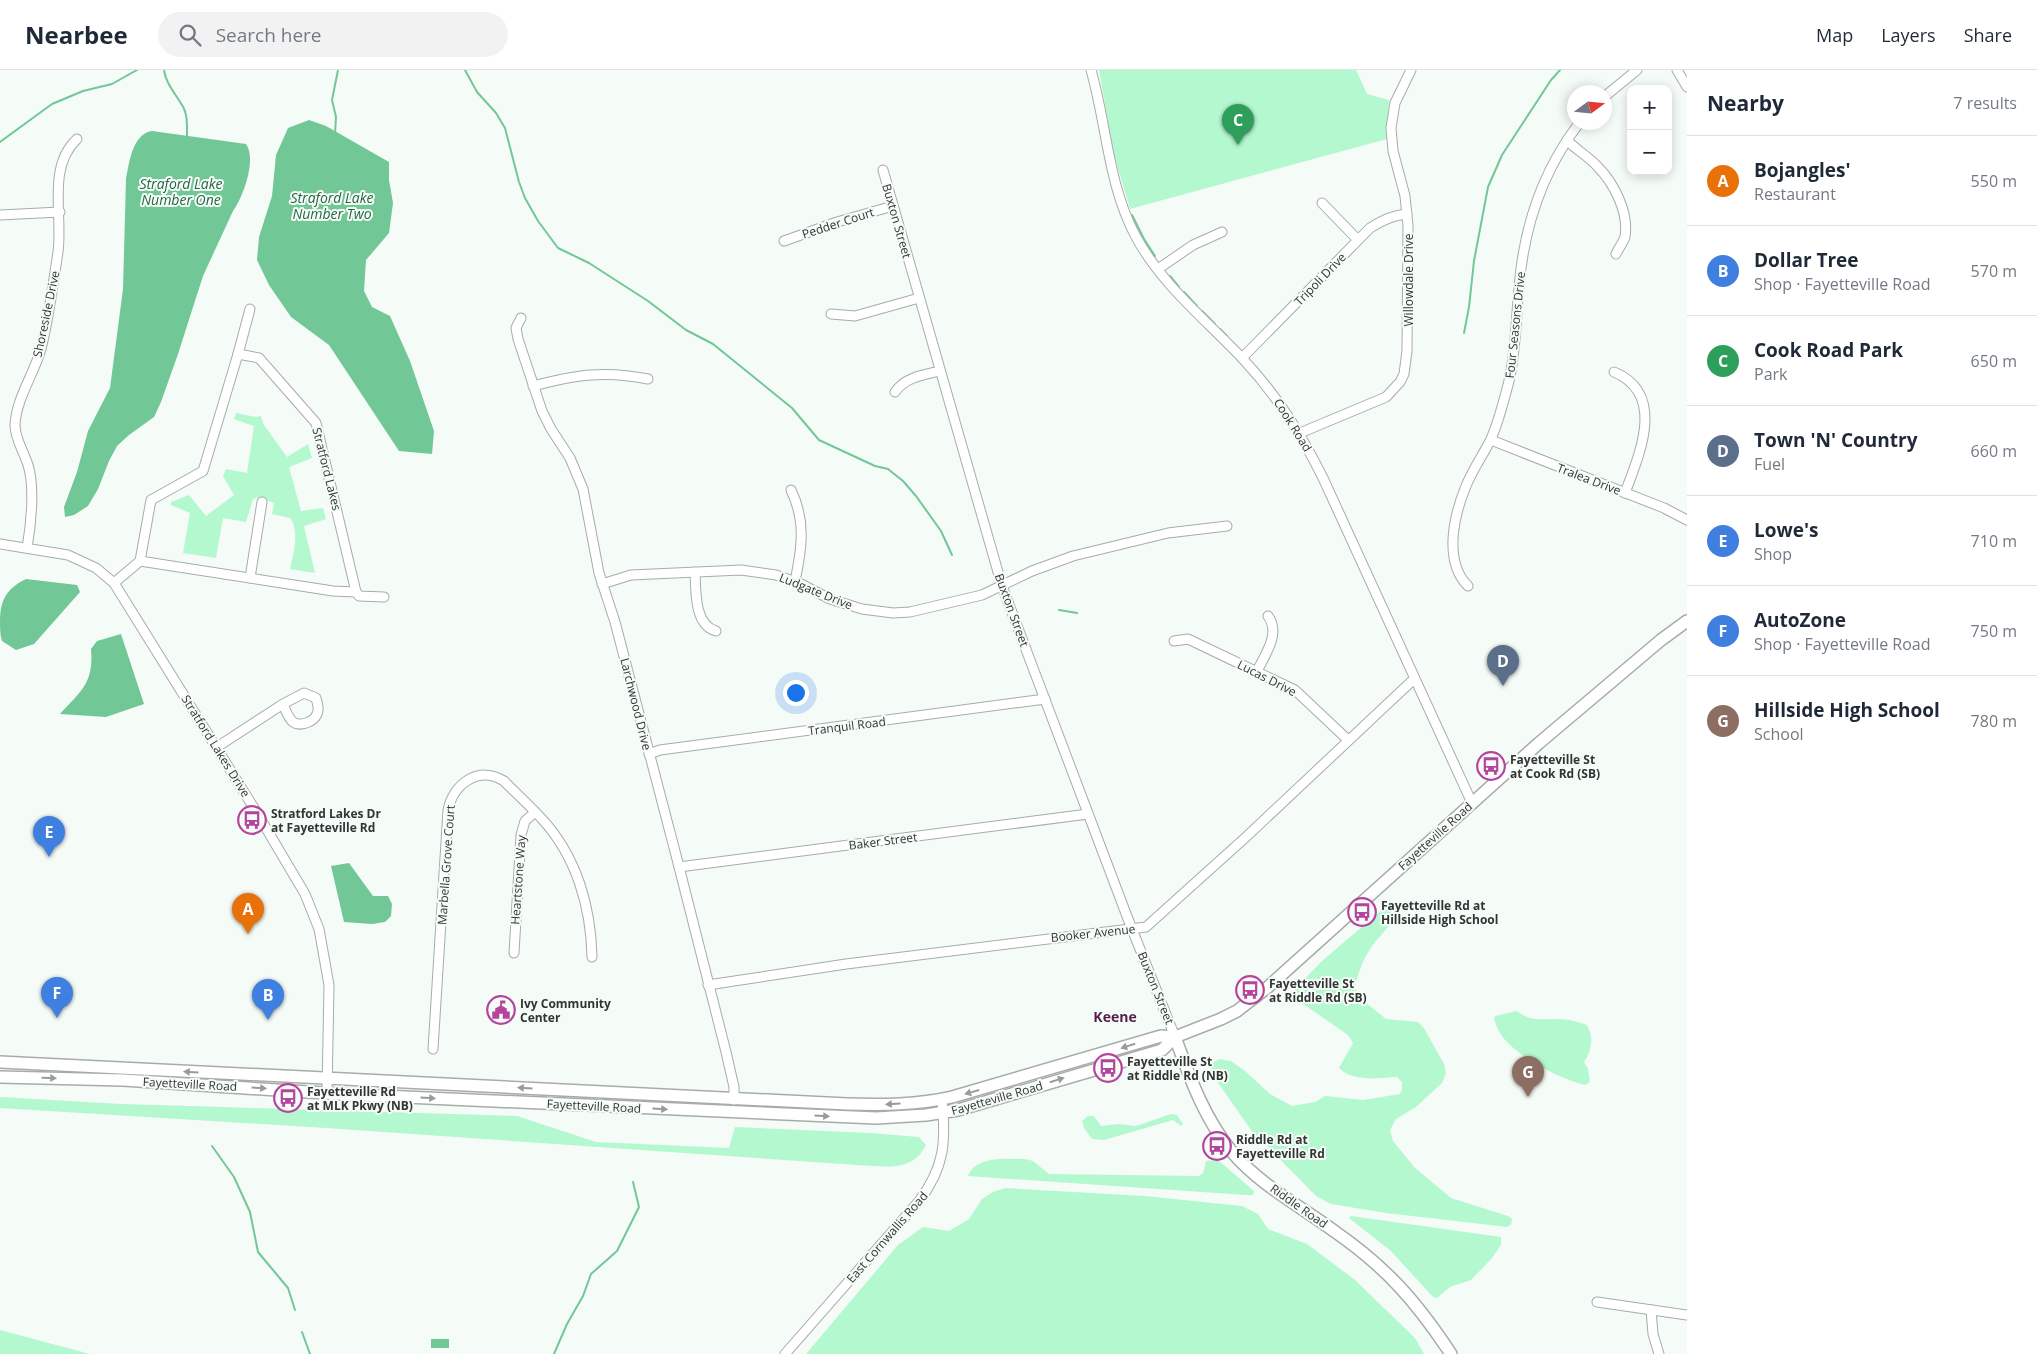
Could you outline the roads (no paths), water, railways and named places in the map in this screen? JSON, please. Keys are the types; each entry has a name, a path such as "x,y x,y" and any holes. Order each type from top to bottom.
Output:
{"main road":[{"name":"Fayetteville Road","path":"0,1077 123,1080 857,1118 943,1113 967,1108 1162,1050 1175,1037 1237,1011 1262,992 1539,743 1661,640 1687,621"},
{"name":"Fayetteville Road","path":"0,1062 734,1100 891,1105 942,1100 1161,1036 1175,1037"},
{"name":"Riddle Road","path":"1175,1037 1201,1105 1218,1134 1233,1153 1258,1177 1336,1232 1396,1280 1421,1311 1451,1354"}],"street":[{"name":"Cook Road","path":"1091,70 1111,170 1121,202 1137,238 1158,269 1195,311 1268,387 1300,434 1323,478 1472,803"},
{"name":"Willowdale Drive","path":"1300,434 1379,401 1392,393 1400,382 1406,363 1407,214 1402,180 1393,151 1391,128 1394,103 1411,70"},
{"path":"1612,90 1637,70"},
{"path":"1677,70 1687,87"},
{"name":"Four Seasons Drive","path":"1468,586 1459,577 1455,562 1453,548 1457,515 1466,485 1491,440 1509,379 1521,262 1530,220 1549,172 1574,130"},
{"name":"Shoreside Drive","path":"27,548 31,480 28,465 18,442 15,426 18,410 40,350 44,333 58,250 59,179 62,160 70,146 77,139"},
{"path":"1567,140 1597,165 1618,197 1624,216 1625,238 1616,254"},
{"name":"Buxton Street","path":"883,170 1002,586 1132,930 1175,1037"},
{"path":"1322,203 1358,240"},
{"name":"Pedder Court","path":"784,241 837,222 893,206"},
{"path":"0,215 60,212"},
{"name":"Tripoli Drive","path":"1242,358 1358,240 1381,221 1393,216 1407,214"},
{"path":"1158,269 1193,245 1222,232"},
{"path":"831,314 855,316 919,298"},
{"path":"114,583 140,561 151,500 203,471 250,309"},
{"name":"Larchwood Drive","path":"521,318 516,328 533,386 551,429 570,458 581,483 595,557 615,622 679,868 734,1087 734,1100"},
{"name":"Stratford Lakes","path":"238,354 259,358 316,423 356,592"},
{"path":"894,392 901,384 908,380 940,371"},
{"path":"1614,372 1627,377 1633,383 1641,398 1645,417 1641,451 1625,493"},
{"path":"533,386 580,374 617,374 648,379"},
{"name":"Tralea Drive","path":"1491,440 1625,493 1687,520"},
{"path":"791,490 802,525 801,551 795,581"},
{"path":"250,578 262,502"},
{"name":"Ludgate Drive","path":"602,584 631,575 741,570 776,575 795,581 830,599 845,604 892,613 929,609 982,595 1039,568 1073,556 1168,534 1227,526"},
{"name":"Stratford Lakes Drive","path":"0,544 68,555 96,568 114,583 217,747 305,894 320,929 329,985 327,1092"},
{"path":"140,561 333,591 356,592 359,596 384,597"},
{"path":"695,572 697,599 702,621 706,626 716,631"},
{"path":"1258,672 1274,631 1272,621 1268,616"},
{"name":"Lucas Drive","path":"1174,641 1188,639 1295,690 1348,740"},
{"name":"Booker Avenue","path":"708,985 856,962 1146,927 1253,831 1414,679"},
{"name":"Tranquil Road","path":"649,754 660,750 1045,699"},
{"path":"217,747 283,704"},
{"name":"Marbella Grove Court","path":"433,1049 448,810 452,795 471,778 480,776 497,777 504,781 535,812 562,845 576,873 589,920 592,958"},
{"name":"Heartstone Way","path":"514,953 521,835 525,822 535,812"},
{"name":"Baker Street","path":"679,868 1088,814"},
{"name":"East Cornwallis Road","path":"785,1354 928,1189 938,1171 944,1151 945,1128 942,1100"},
{"path":"1597,1302 1687,1315"},
{"path":"1651,1310 1653,1334 1659,1354"}],"water":[{"name":"Straford Lake Number Two","path":"309,120 326,126 389,162 389,180 393,203 389,233 366,260 364,291 372,307 390,316 410,361 434,431 432,454 399,451 329,345 291,317 269,285 257,260 259,237 272,196 276,155 288,128"},
{"name":"Straford Lake Number One","path":"152,131 246,144 250,159 247,178 241,197 203,276 178,354 154,417 117,446 98,489 88,506 74,515 65,517 64,507 77,472 88,431 110,388 123,289 126,179 130,158 136,144 145,133"},
{"path":"26,579 77,585 80,592 34,644 16,650 2,641 0,614 3,601 9,591"},
{"path":"121,634 144,704 106,717 60,714 84,686 90,670 91,649 97,641"},
{"path":"349,863 373,896 388,896 392,904 391,916 385,922 372,924 344,922 331,866"},
{"path":"431,1339 449,1339 449,1348 431,1348"}],"waterway":[{"path":"0,142 52,104 83,91 112,84 137,70"},
{"path":"164,70 169,84 185,112 187,137"},
{"path":"335,134 336,117 332,100 338,70"},
{"path":"465,70 477,92 496,113 505,128 525,198 538,221 558,248 589,263 648,301 686,330 713,344 792,408 819,440 875,466 888,469 903,481 916,496 941,531 952,555"},
{"path":"1464,333 1474,261 1488,187 1502,155 1551,80 1560,70"},
{"path":"1132,215 1155,256"},
{"path":"1170,276 1179,287"},
{"path":"1184,292 1197,306"},
{"path":"1202,311 1215,324"},
{"path":"1220,329 1227,336"},
{"path":"1059,610 1077,613"},
{"path":"212,1146 234,1177 250,1212 258,1252 288,1288 295,1310"},
{"path":"554,1354 567,1324 583,1296 591,1274 617,1251 639,1207 633,1182"},
{"path":"302,1332 310,1354"}],"place":[{"name":"Cook Road Park","path":"1238,145"},
{"name":"Town 'N' Country","path":"1503,686"},
{"name":"Fayetteville St at Cook Rd (SB)","path":"1491,766"},
{"name":"Stratford Lakes Dr at Fayetteville Rd","path":"252,820"},
{"name":"Lowe's","path":"49,857"},
{"name":"Fayetteville Rd at Hillside High School","path":"1362,912"},
{"name":"Bojangles'","path":"248,934"},
{"name":"Fayetteville St at Riddle Rd (SB)","path":"1250,990"},
{"name":"Ivy Community Center","path":"501,1010"},
{"name":"AutoZone","path":"57,1018"},
{"name":"Dollar Tree","path":"268,1020"},
{"name":"Fayetteville St at Riddle Rd (NB)","path":"1108,1068"},
{"name":"Hillside High School","path":"1528,1097"},
{"name":"Fayetteville Rd at MLK Pkwy (NB)","path":"288,1098"},
{"name":"Riddle Rd at Fayetteville Rd","path":"1217,1146"}],"district":[{"name":"Keene","path":"1115,1016"}]}
